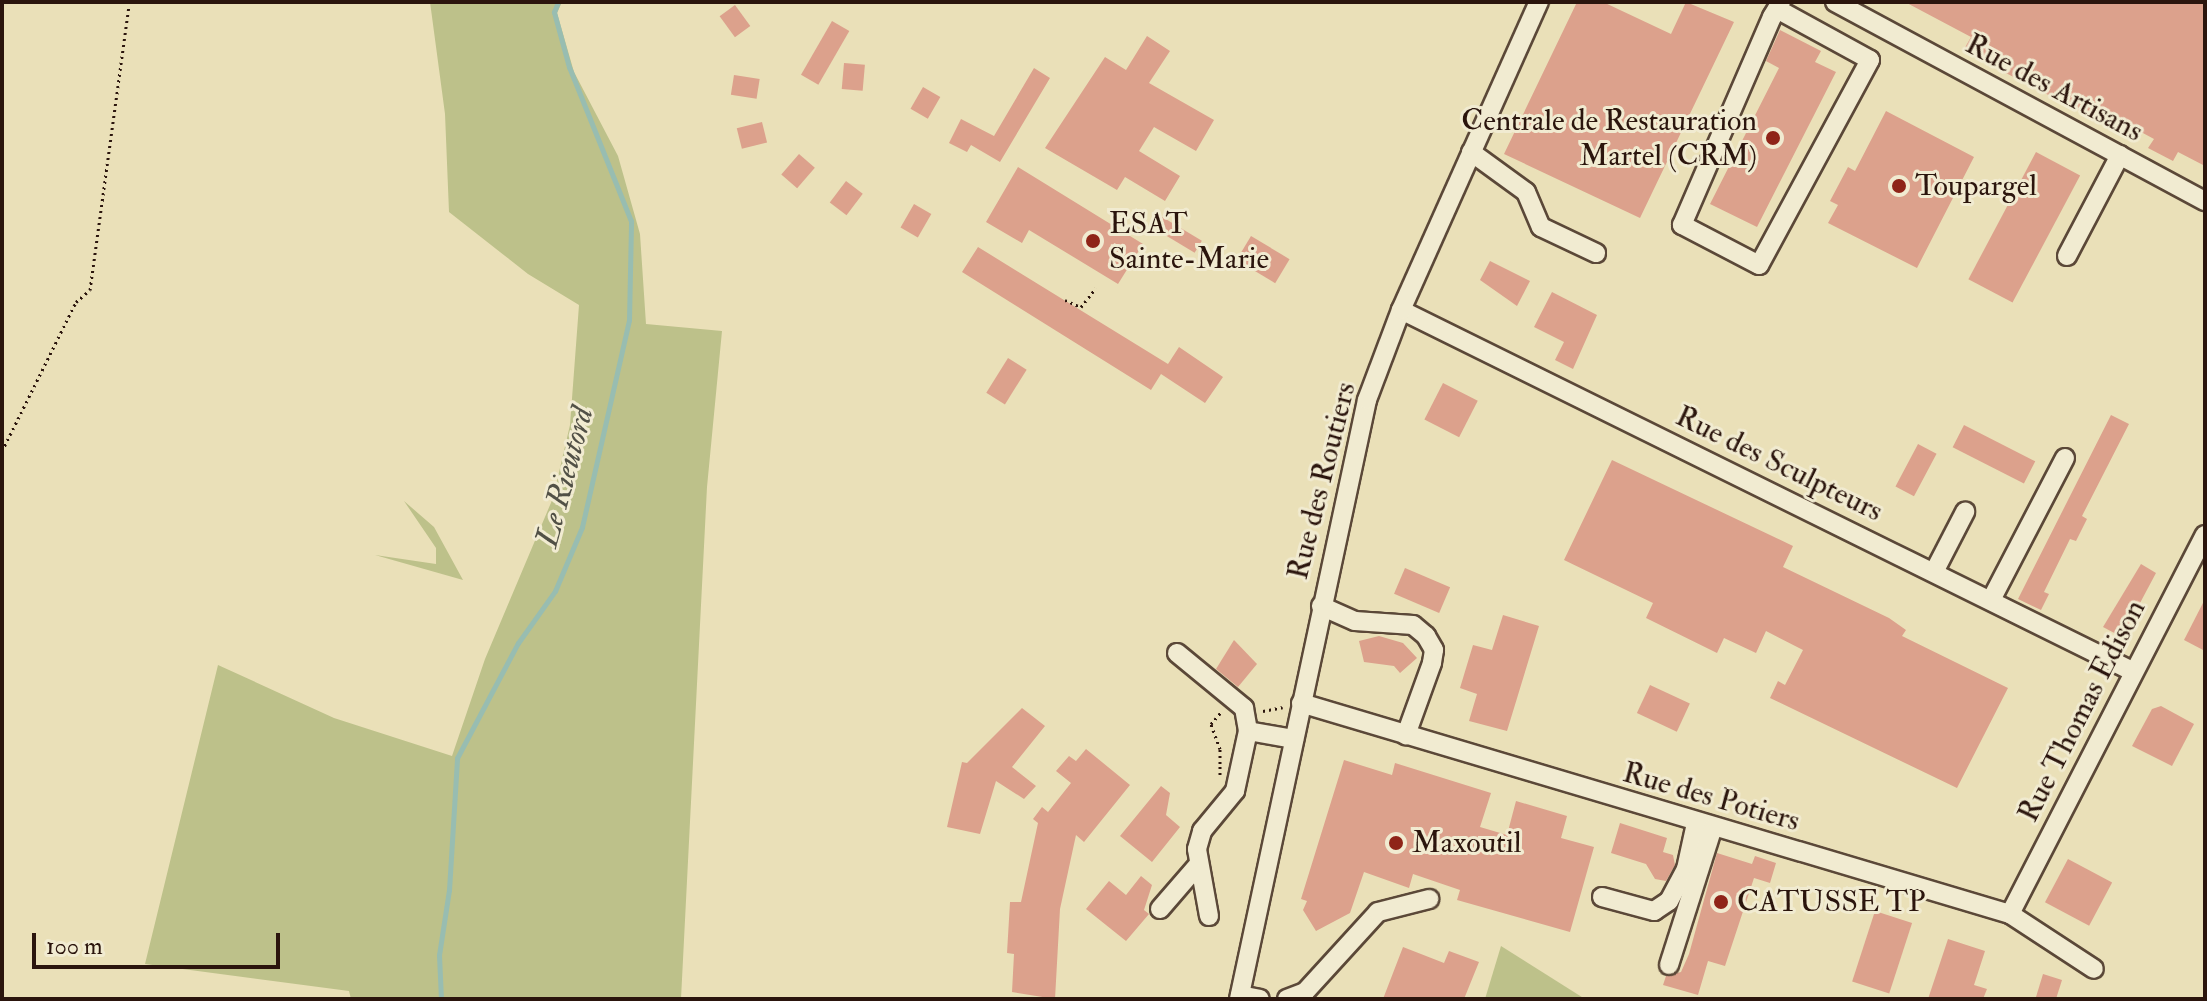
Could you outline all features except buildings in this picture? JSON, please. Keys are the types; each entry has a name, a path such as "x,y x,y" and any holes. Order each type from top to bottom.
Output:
{"street":[{"name":"Rue des Routiers","path":"1239,997 1367,400 1401,310 1539,2"},
{"name":"Rue des Artisans","path":"1835,2 2205,201"},
{"path":"1779,5 1870,60 1759,265 1682,225 1779,5"},
{"path":"1471,152 1526,192 1541,227 1596,253"},
{"path":"2067,256 2120,155"},
{"name":"Rue des Sculpteurs","path":"1401,310 2132,671"},
{"path":"1991,600 2065,458"},
{"path":"1934,572 1965,512"},
{"name":"Rue Thomas Edison","path":"2010,914 2132,671 2205,536"},
{"path":"1321,606 1355,621 1413,625 1426,636 1434,650 1432,663 1406,735"},
{"path":"1177,653 1244,708 1248,731 1235,791 1202,831 1198,865 1209,916"},
{"name":"Rue des Potiers","path":"1301,703 2010,914 2094,969"},
{"path":"1248,731 1294,739"},
{"path":"1602,897 1654,911 1669,901 1705,825"},
{"path":"1669,965 1705,825"},
{"path":"1160,909 1198,865"},
{"path":"1287,999 1305,992 1378,912 1429,899"},
{"path":"1239,997 1260,999"}],"path":[{"path":"2,451 76,302 90,290 129,7"},
{"path":"1065,300 1081,307 1096,288"}],"green space":[{"path":"430,2 562,2 557,13 574,72 618,156 640,234 646,324 722,331 707,487 681,999 351,999 349,991 145,964 218,665 334,718 452,756 485,659 553,498 570,425 579,305 528,274 449,212 445,114"},
{"path":"404,501 434,527 463,580 375,555 436,564 436,548"},
{"path":"1501,946 1585,999 1485,999"}],"waterway":[{"name":"Le Rieutord","path":"441,999 439,955 449,890 457,758 518,643 555,591 582,527 629,320 631,221 569,67 554,12 558,2"}],"place":[{"name":"Centrale de Restauration Martel (CRM)","path":"1773,138"},
{"name":"Toupargel","path":"1899,186"},
{"name":"ESAT Sainte-Marie","path":"1093,241"},
{"name":"Maxoutil","path":"1396,843"},
{"name":"CATUSSE TP","path":"1721,902"}]}
